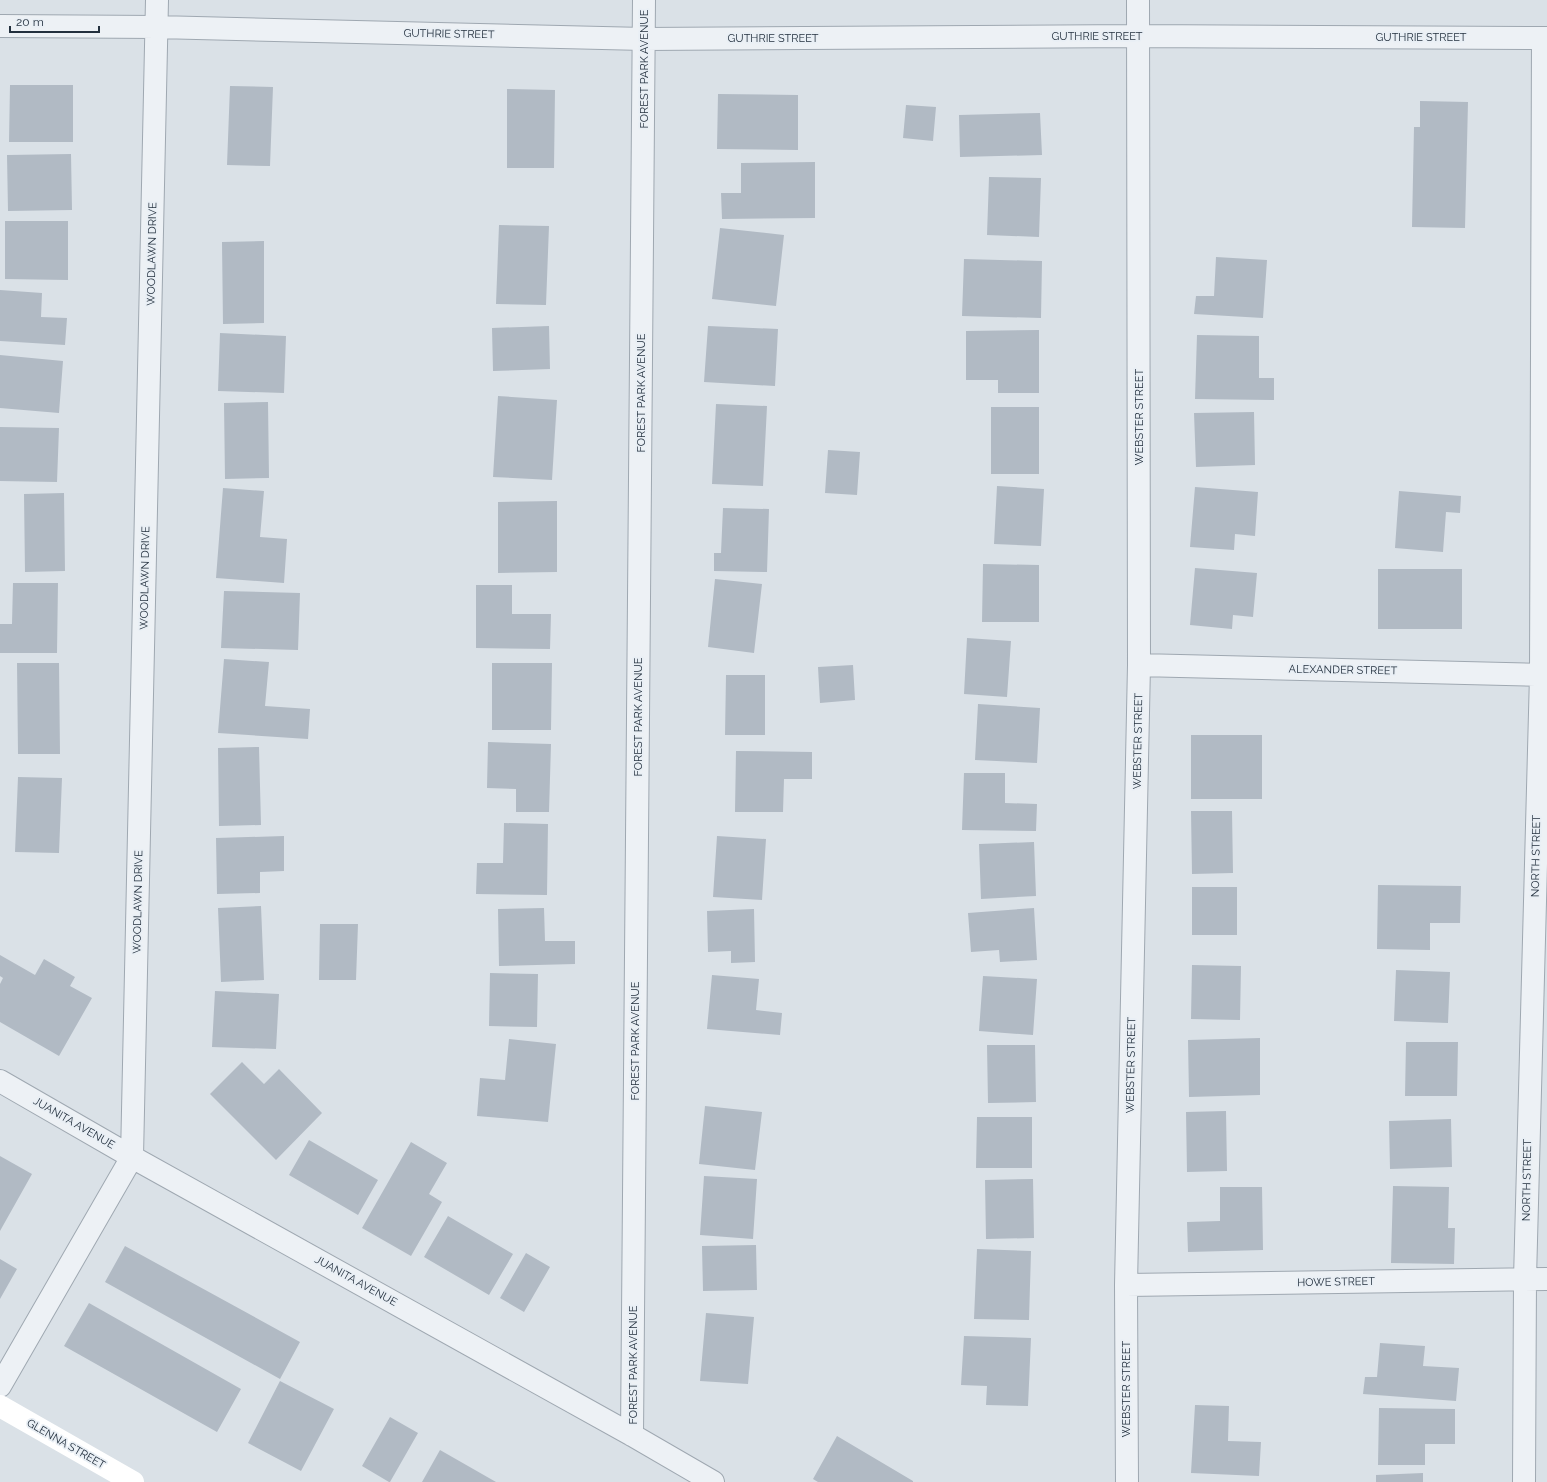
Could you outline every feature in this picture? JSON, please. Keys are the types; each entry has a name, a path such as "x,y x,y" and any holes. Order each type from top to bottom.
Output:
{"main road":[{"name":"GLENNA STREET","path":"0,1406 133,1482"}],"street":[{"name":"WOODLAWN DRIVE","path":"132,1157 157,0"},
{"name":"FOREST PARK AVENUE","path":"632,1435 644,0"},
{"name":"WEBSTER STREET","path":"1127,1482 1126,1285 1140,665 1138,0"},
{"name":"GUTHRIE STREET","path":"0,26 157,27 644,39 1138,36 1545,38"},
{"name":"NORTH STREET","path":"1524,1482 1525,1279 1544,675 1545,38"},
{"name":"ALEXANDER STREET","path":"1140,665 1544,675"},
{"name":"JUANITA AVENUE","path":"0,1081 132,1157 632,1435 712,1482"},
{"path":"0,1386 132,1157"},
{"name":"HOWE STREET","path":"1126,1285 1547,1279"}],"building":[{"path":"10,85 73,85 73,142 9,142"},
{"path":"230,86 273,87 270,166 227,165"},
{"path":"507,89 555,90 554,168 507,168"},
{"path":"718,94 798,95 798,150 717,149"},
{"path":"1420,101 1468,102 1465,228 1412,227 1414,127 1420,127"},
{"path":"906,105 936,107 933,141 903,138"},
{"path":"1040,113 1042,155 960,157 959,115"},
{"path":"71,154 72,210 8,211 7,155"},
{"path":"815,162 815,218 722,219 721,193 741,193 741,163"},
{"path":"989,177 1041,178 1039,237 987,235"},
{"path":"5,221 68,221 68,280 5,279"},
{"path":"499,225 549,226 546,305 496,304"},
{"path":"720,228 784,235 776,306 712,299"},
{"path":"264,241 264,323 223,324 222,242"},
{"path":"1216,257 1267,260 1263,318 1194,314 1196,296 1214,296"},
{"path":"964,259 1042,261 1041,318 962,316"},
{"path":"0,290 42,293 41,317 67,318 65,345 0,341"},
{"path":"549,326 550,369 493,371 492,328"},
{"path":"708,326 778,329 775,386 704,382"},
{"path":"1039,330 1039,393 998,393 998,380 966,380 966,331"},
{"path":"220,333 286,336 284,393 218,391"},
{"path":"1197,335 1259,336 1259,378 1274,378 1274,400 1195,399"},
{"path":"0,355 63,361 59,413 0,408"},
{"path":"498,396 557,400 552,480 493,477"},
{"path":"268,402 269,478 225,479 224,403"},
{"path":"716,404 767,406 763,486 712,484"},
{"path":"991,407 1039,407 1039,474 991,474"},
{"path":"1254,412 1255,465 1196,467 1194,413"},
{"path":"0,427 59,428 57,482 0,481"},
{"path":"828,450 860,452 857,495 825,493"},
{"path":"997,486 1044,489 1041,546 994,544"},
{"path":"1195,487 1258,492 1255,536 1235,534 1234,550 1190,547"},
{"path":"223,488 264,491 260,537 287,539 284,583 216,578"},
{"path":"1399,491 1461,496 1460,513 1446,512 1443,552 1395,548"},
{"path":"64,493 65,571 25,572 24,494"},
{"path":"557,501 557,572 498,573 498,502"},
{"path":"723,508 769,509 767,572 714,571 714,553 721,553"},
{"path":"983,564 1039,565 1039,622 982,622"},
{"path":"1195,568 1257,573 1253,617 1233,615 1232,629 1190,625"},
{"path":"1378,569 1462,569 1462,629 1378,629"},
{"path":"715,579 762,584 754,653 708,647"},
{"path":"13,583 58,583 57,653 0,653 0,624 12,624"},
{"path":"476,585 512,585 512,614 551,614 550,649 476,648"},
{"path":"224,591 300,593 298,650 221,648"},
{"path":"967,638 1011,641 1007,697 964,694"},
{"path":"224,659 269,662 265,706 310,709 308,739 218,733"},
{"path":"17,663 59,663 60,754 18,754"},
{"path":"492,663 552,663 551,730 492,730"},
{"path":"853,665 855,700 820,703 818,667"},
{"path":"726,675 765,675 765,735 725,735"},
{"path":"978,704 1040,708 1037,763 975,760"},
{"path":"1191,735 1262,735 1262,799 1191,799"},
{"path":"488,742 551,744 549,812 516,812 516,789 487,788"},
{"path":"259,747 261,825 219,826 218,748"},
{"path":"736,751 812,752 812,779 784,779 783,812 735,812"},
{"path":"964,773 1005,773 1005,803 1037,804 1036,831 962,830"},
{"path":"18,777 62,778 59,853 15,852"},
{"path":"1191,811 1232,811 1233,873 1192,874"},
{"path":"504,823 548,824 547,895 476,894 477,863 503,863"},
{"path":"284,836 284,871 260,872 260,893 217,894 216,838"},
{"path":"717,836 766,839 762,900 713,897"},
{"path":"1034,842 1036,896 981,899 979,844"},
{"path":"1378,885 1461,886 1460,923 1430,923 1430,950 1377,949"},
{"path":"1192,887 1237,887 1237,935 1192,935"},
{"path":"261,906 264,980 221,982 218,908"},
{"path":"544,908 545,941 575,941 575,964 499,966 498,909"},
{"path":"1034,908 1037,960 1000,962 999,950 971,952 968,913"},
{"path":"754,909 755,962 731,963 731,951 708,952 707,911"},
{"path":"320,924 358,924 356,980 319,980"},
{"path":"0,955 35,975 44,959 75,977 70,986 92,998 59,1056 0,1022 0,984 3,978 0,976"},
{"path":"1192,965 1241,966 1240,1020 1191,1019"},
{"path":"1396,970 1450,972 1448,1023 1394,1021"},
{"path":"490,973 538,974 537,1027 489,1026"},
{"path":"712,975 759,979 756,1010 782,1013 780,1035 707,1029"},
{"path":"983,976 1037,979 1033,1035 979,1031"},
{"path":"215,991 279,994 276,1049 212,1047"},
{"path":"1260,1038 1260,1095 1189,1097 1188,1040"},
{"path":"509,1039 556,1044 548,1122 477,1116 480,1078 505,1080"},
{"path":"1406,1042 1458,1042 1457,1096 1405,1096"},
{"path":"987,1045 1035,1045 1036,1102 988,1103"},
{"path":"242,1062 264,1084 279,1069 322,1113 276,1160 210,1094"},
{"path":"705,1106 762,1112 755,1170 699,1164"},
{"path":"1226,1111 1227,1171 1187,1172 1186,1112"},
{"path":"977,1117 1032,1117 1032,1168 976,1168"},
{"path":"1451,1119 1452,1167 1390,1169 1389,1121"},
{"path":"309,1140 378,1180 358,1215 289,1175"},
{"path":"411,1142 447,1163 429,1194 442,1202 411,1256 362,1228"},
{"path":"0,1156 32,1174 0,1231"},
{"path":"704,1176 757,1179 753,1239 700,1235"},
{"path":"1033,1179 1034,1238 986,1239 985,1180"},
{"path":"1393,1186 1449,1187 1448,1228 1455,1228 1454,1264 1391,1263"},
{"path":"1220,1187 1262,1187 1263,1250 1188,1252 1187,1222 1220,1221"},
{"path":"448,1216 513,1254 489,1295 424,1257"},
{"path":"756,1245 757,1290 703,1291 702,1246"},
{"path":"125,1246 300,1342 280,1379 105,1282"},
{"path":"977,1249 1031,1251 1029,1320 974,1319"},
{"path":"526,1253 550,1267 524,1312 500,1298"},
{"path":"0,1259 17,1269 0,1299"},
{"path":"89,1303 241,1389 217,1432 64,1346"},
{"path":"706,1313 754,1317 748,1384 700,1381"},
{"path":"964,1336 1031,1338 1028,1406 986,1405 987,1386 961,1385"},
{"path":"1380,1343 1425,1346 1423,1366 1459,1368 1456,1401 1363,1394 1365,1377 1377,1377"},
{"path":"280,1381 334,1409 301,1471 248,1443"},
{"path":"1195,1405 1229,1406 1228,1441 1261,1442 1259,1476 1191,1473"},
{"path":"1379,1408 1455,1409 1455,1444 1425,1444 1425,1465 1378,1465"},
{"path":"390,1417 418,1433 389,1482 362,1466"},
{"path":"837,1436 913,1482 818,1482 813,1479"},
{"path":"440,1450 496,1482 422,1482"},
{"path":"1423,1473 1423,1482 1376,1482 1376,1475"}]}
